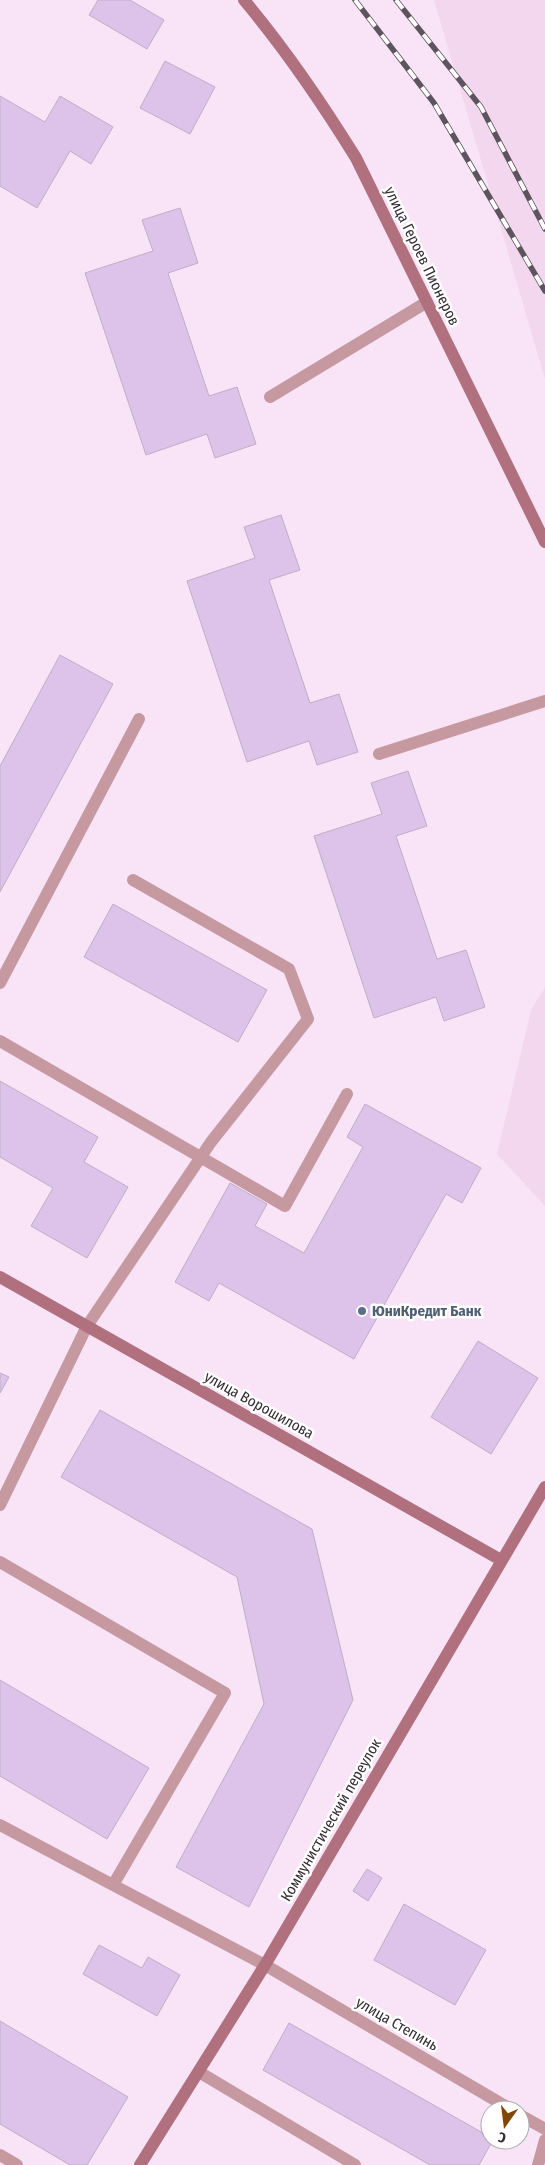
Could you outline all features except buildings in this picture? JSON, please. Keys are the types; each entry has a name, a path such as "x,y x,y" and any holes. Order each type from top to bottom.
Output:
{"street":[{"name":"улица Героев Пионеров","path":"244,0 271,31 320,101 356,158 545,542"},
{"path":"270,397 427,302"},
{"path":"379,754 545,702"},
{"path":"0,983 139,718"},
{"path":"0,1504 87,1326 201,1157 308,1019 289,969 133,880"},
{"path":"0,1041 285,1206 347,1094"},
{"name":"улица Ворошилова","path":"0,1277 501,1560"},
{"name":"Коммунистический переулок","path":"140,2165 265,1965 545,1487"},
{"path":"0,1562 225,1693 113,1885"},
{"name":"улица Степинь","path":"0,1825 265,1965 495,2100"},
{"path":"198,2072 355,2165"},
{"path":"530,2121 545,2129"},
{"path":"538,2165 545,2140"},
{"path":"0,2155 17,2165"}],"shaded area":[{"path":"434,0 545,0 545,379"},
{"path":"545,987 545,1206 497,1154 531,1010"}],"railway":[{"path":"355,0 434,103 545,291"},
{"path":"396,0 481,107 545,229"}],"place":[{"name":"ЮниКредит Банк","path":"362,1311"}]}
